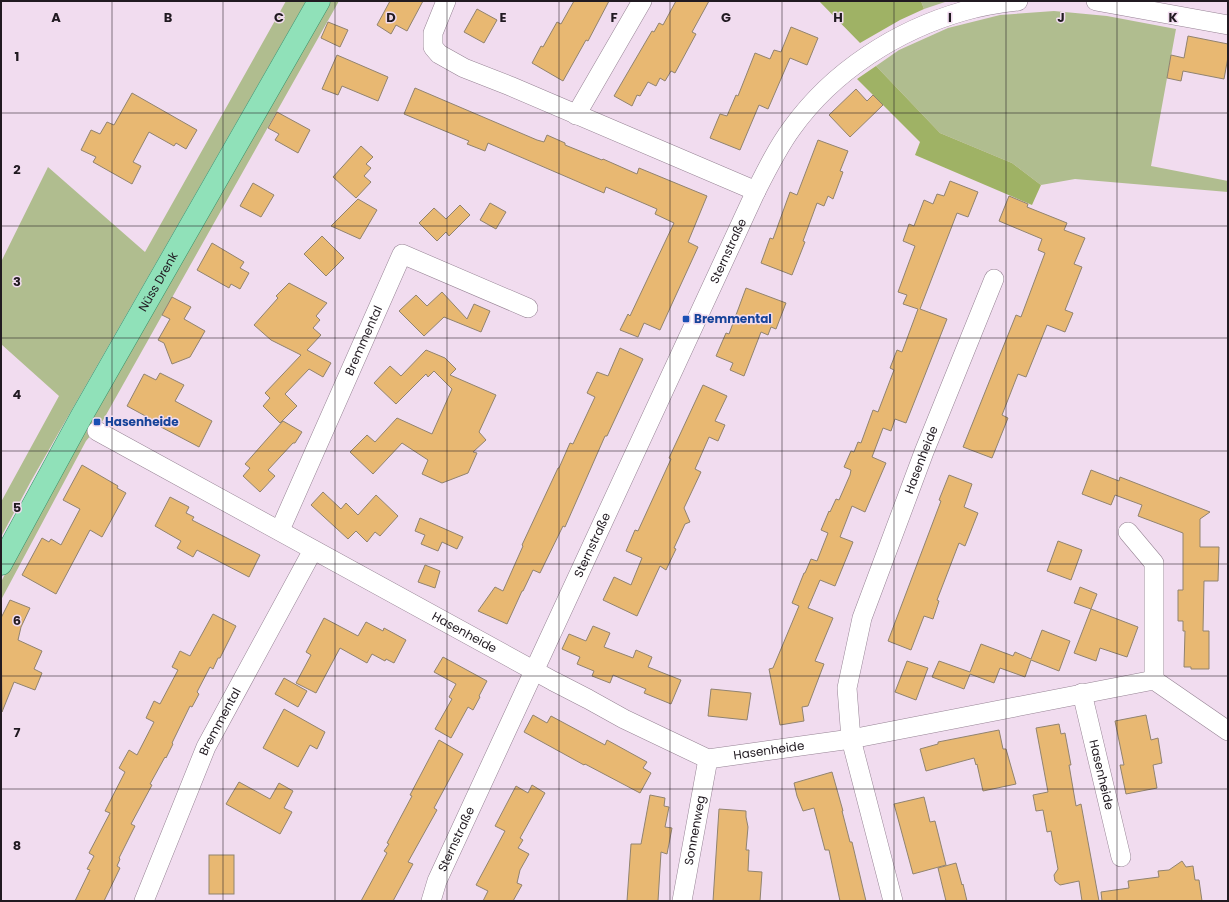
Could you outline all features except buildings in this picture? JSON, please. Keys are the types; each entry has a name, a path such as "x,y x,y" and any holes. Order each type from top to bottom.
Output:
{"main road":[{"name":"Nüss Drenk","path":"1,564 81,417 319,1"}],"street":[{"path":"446,1 433,33 433,47 439,54 464,68 510,86 756,191"},
{"path":"576,115 642,1"},
{"name":"Sternstraße","path":"431,901 437,881 534,670 756,191 778,148 809,106 831,85 854,66 890,42 939,19 966,10 1018,1"},
{"path":"1105,2 1228,25"},
{"name":"Bremmental","path":"280,530 402,254 528,308"},
{"name":"Hasenheide","path":"893,901 851,739 847,688 862,618 924,452 994,279"},
{"name":"Hasenheide","path":"98,431 624,719 708,758 851,739 1154,680"},
{"path":"1128,532 1154,563 1154,680 1228,731"},
{"name":"Bremmental","path":"144,901 206,747 313,550"},
{"name":"Hasenheide","path":"1082,693 1121,857"},
{"name":"Sonnenweg","path":"682,901 708,758"}],"green space":[{"path":"286,1 306,1 31,481 1,537 1,502 59,396 1,344 1,262 48,167 145,252"},
{"path":"330,1 339,1 102,422 86,441 1,600 1,582 9,566"},
{"path":"819,1 921,1 924,9 900,20 860,43"},
{"path":"921,1 948,1 924,9"},
{"path":"1054,11 1107,16 1176,29 1151,166 1228,181 1228,192 1075,179 1041,185 1012,163 940,133 876,66 899,50 948,28 1000,15"},
{"path":"876,66 940,133 1012,163 1041,185 1032,205 915,155 920,142 857,79"}],"place":[{"name":"Bremmental","path":"686,319"},
{"name":"Hasenheide","path":"97,422"}]}
